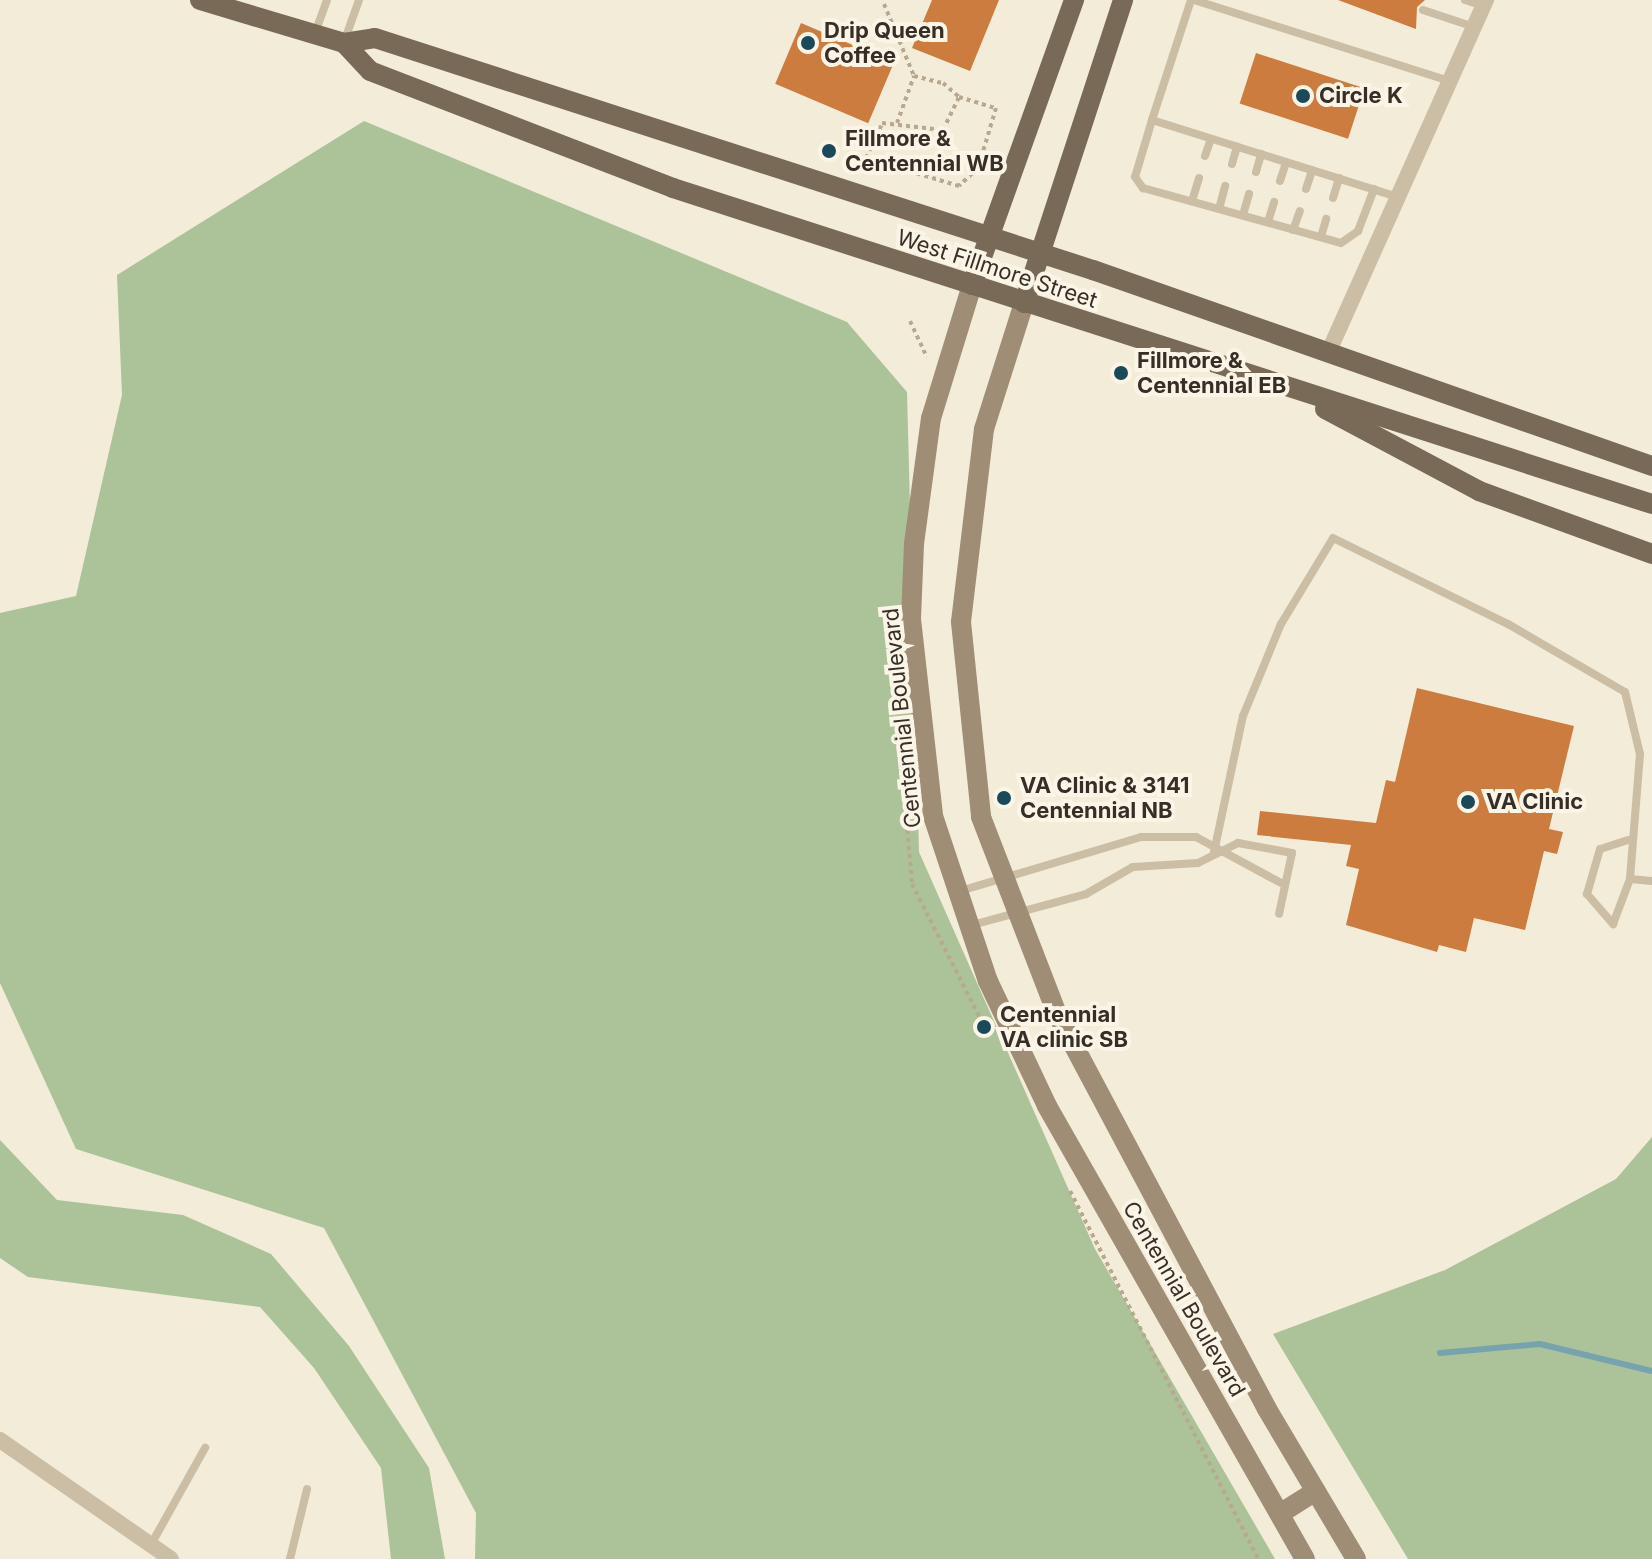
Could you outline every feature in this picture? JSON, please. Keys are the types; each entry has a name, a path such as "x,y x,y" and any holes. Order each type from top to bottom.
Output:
{"main road":[{"name":"West Fillmore Street","path":"200,0 344,43 375,38 1040,253 1329,351 1652,466"},
{"name":"Centennial Boulevard","path":"1074,0 988,237 931,418 912,604 933,816 967,926 1047,1106 1305,1559"},
{"name":"Centennial Boulevard","path":"1123,0 984,429 961,622 977,798 1001,880 1057,1014 1356,1559"},
{"name":"West Fillmore Street","path":"344,43 370,71 720,205 1652,504"},
{"path":"1287,387 1479,491 1652,554"},
{"path":"1281,1513 1316,1491"}],"street":[{"path":"1329,351 1485,3"},
{"path":"0,1440 153,1541 171,1559"}],"lane":[{"path":"315,34 327,0"},
{"path":"344,43 359,0"},
{"path":"1374,189 1358,231 1341,243 1143,188 1135,177 1193,0 1450,82"},
{"path":"1465,0 1485,3"},
{"path":"1423,10 1474,27"},
{"path":"1152,120 1398,197"},
{"path":"1205,156 1211,139"},
{"path":"1232,164 1237,147"},
{"path":"1256,172 1261,154"},
{"path":"1280,181 1286,162"},
{"path":"1306,189 1312,170"},
{"path":"1192,201 1199,178"},
{"path":"1333,198 1339,178"},
{"path":"1219,209 1225,186"},
{"path":"1243,215 1249,194"},
{"path":"1268,222 1274,202"},
{"path":"1293,230 1300,211"},
{"path":"1321,237 1326,219"},
{"path":"1214,852 1243,716 1281,624 1333,538 1577,660 1625,692 1640,754 1628,840 1630,879 1613,924 1587,894 1600,849 1628,840"},
{"path":"956,892 1141,837 1196,837 1214,852 1283,884"},
{"path":"967,926 1086,894 1133,867 1198,863 1214,852 1238,843 1285,847 1293,865 1283,884 1279,914"},
{"path":"1630,879 1652,881"},
{"path":"153,1541 205,1448"},
{"path":"290,1559 307,1489"}],"path":[{"path":"884,4 914,76 897,123"},
{"path":"914,76 943,83 959,97 996,108 978,168 959,186 866,158 882,123 943,130 959,97"},
{"path":"910,321 930,365"},
{"path":"892,639 912,884 990,1037"},
{"path":"1068,1188 1258,1559"}],"green space":[{"path":"364,121 847,322 907,392 919,852 1095,1249 1275,1559 475,1559 476,1513 324,1228 76,1149 0,983 0,613 76,596 122,395 117,275"},
{"path":"1652,1137 1652,1559 1408,1559 1273,1334 1445,1270 1616,1179"},
{"path":"0,1140 57,1200 183,1215 271,1254 349,1346 429,1468 445,1559 391,1559 381,1468 314,1368 260,1307 28,1277 0,1258"}],"building":[{"path":"932,0 999,0 970,71 912,48"},
{"path":"1338,0 1425,0 1417,7 1416,29"},
{"path":"801,23 894,62 868,123 775,84"},
{"name":"Circle K","path":"1256,53 1364,88 1348,139 1240,103"},
{"name":"VA Clinic","path":"1417,688 1574,726 1549,829 1563,832 1557,854 1544,851 1525,930 1474,918 1466,952 1439,945 1437,952 1346,925 1359,869 1346,866 1351,845 1257,835 1260,811 1376,823 1386,780 1395,782"}],"waterway":[{"path":"1440,1353 1540,1344 1652,1371"}],"place":[{"name":"Drip Queen Coffee","path":"808,43"},
{"name":"Circle K","path":"1303,96"},
{"name":"Fillmore & Centennial WB","path":"829,151"},
{"name":"Fillmore & Centennial EB","path":"1121,373"},
{"name":"VA Clinic & 3141 Centennial NB","path":"1004,798"},
{"name":"VA Clinic","path":"1468,802"},
{"name":"Centennial VA clinic SB","path":"984,1027"}]}
